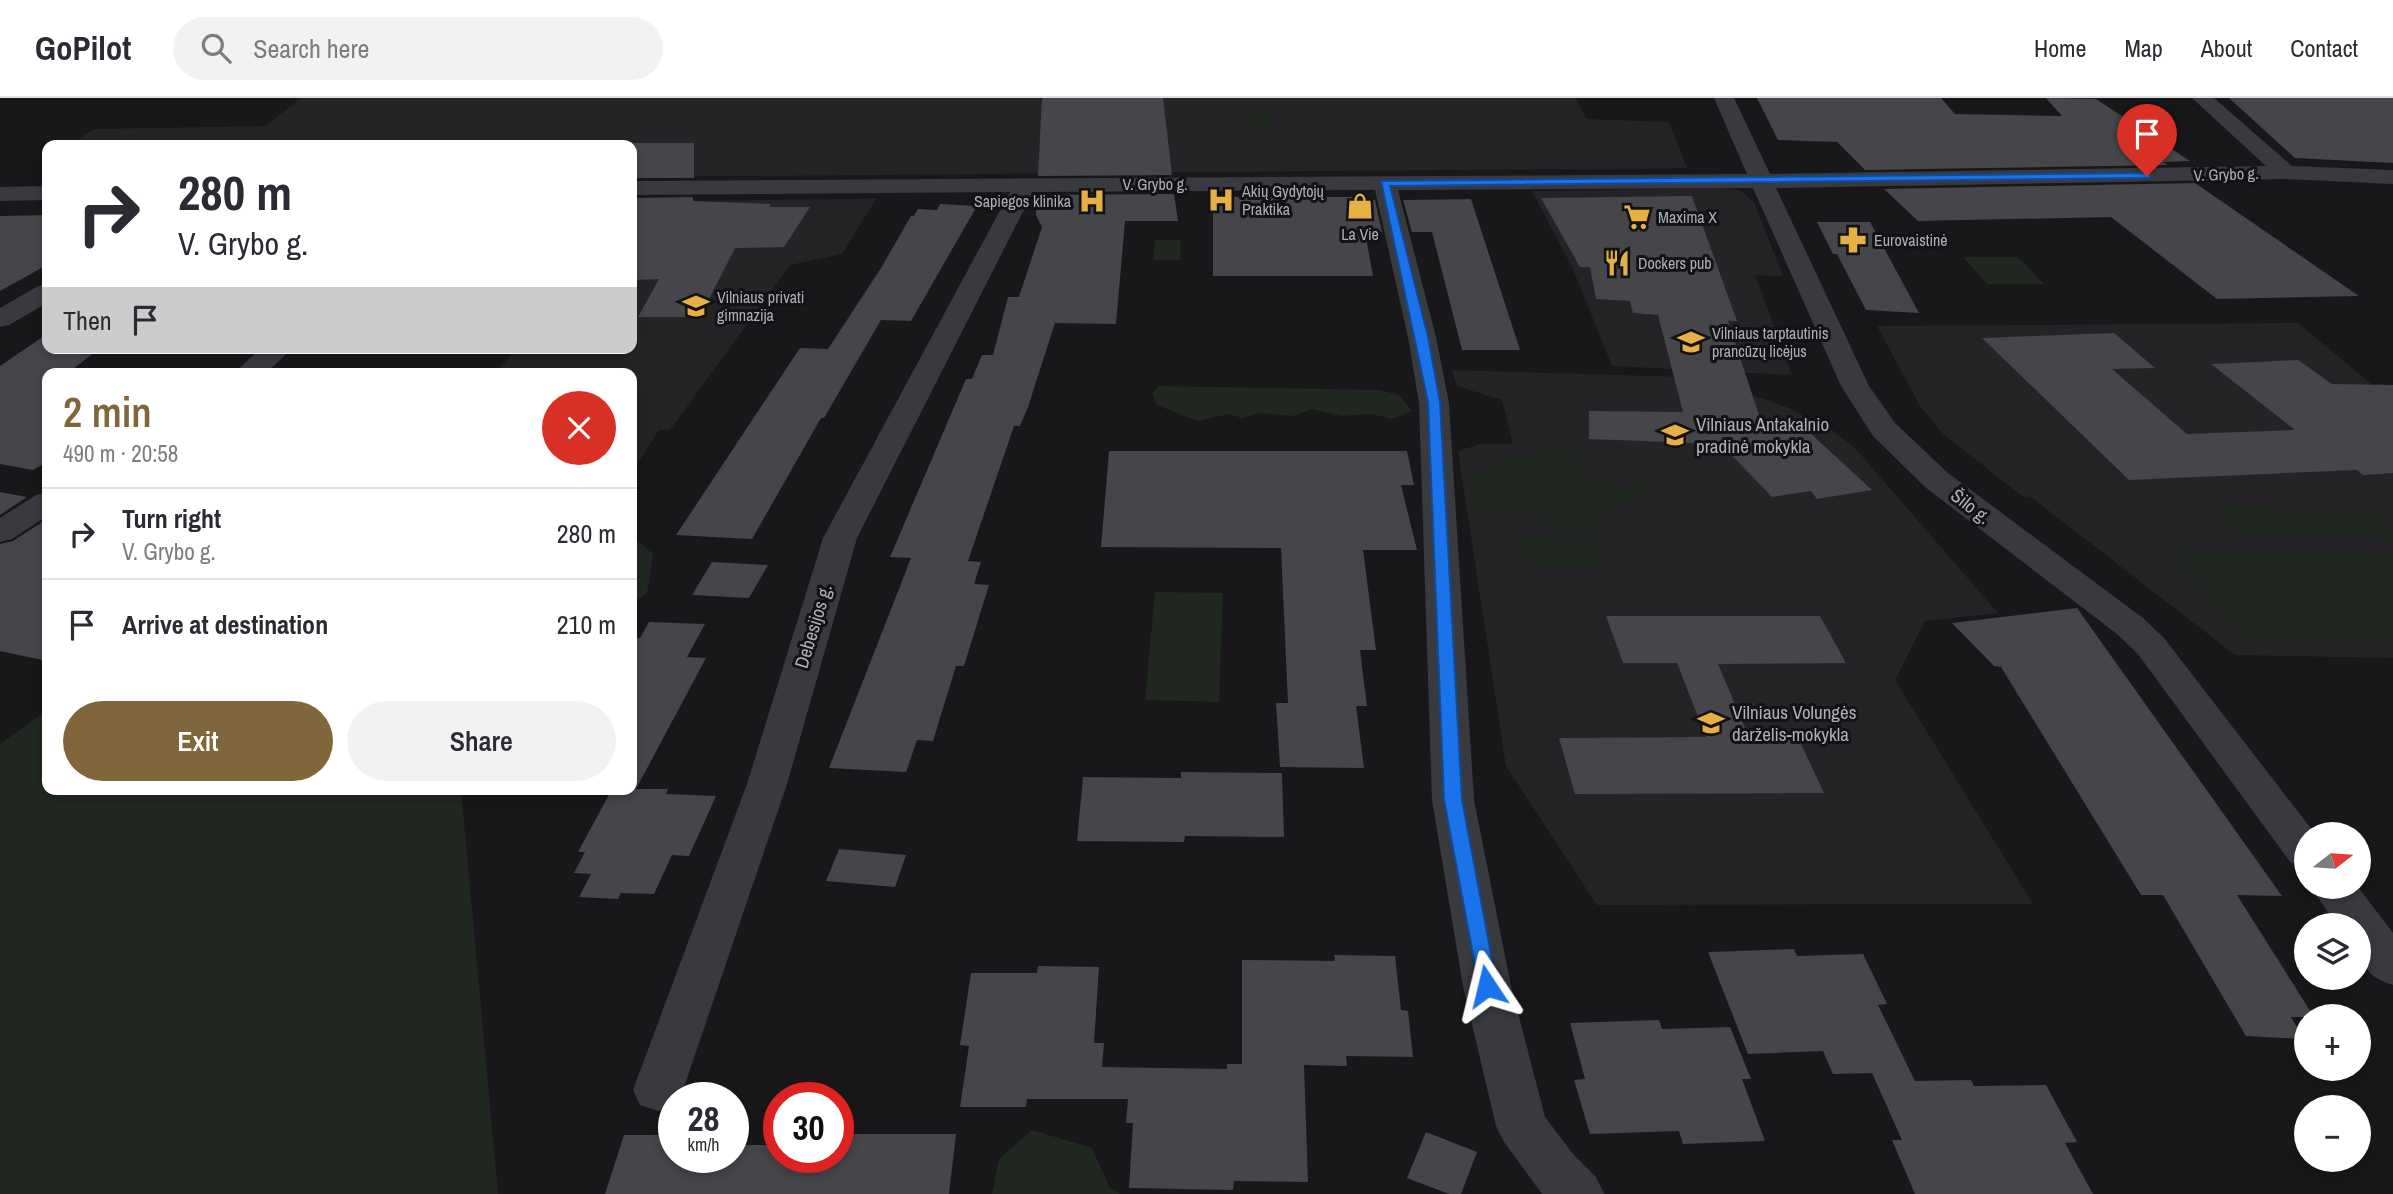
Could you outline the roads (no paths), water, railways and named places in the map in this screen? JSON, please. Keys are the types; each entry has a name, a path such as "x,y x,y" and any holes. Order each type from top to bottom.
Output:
{"street":[{"name":"Šilo g.","path":"1724,98 1856,386 1869,411 1890,439 1959,497 2130,626 2151,646 2294,836"},
{"path":"2202,98 2286,172"},
{"name":"V. Grybo g.","path":"637,188 1762,181 2286,172 2393,177"},
{"path":"1385,183 1419,325 1434,402 1453,800 1487,986 1522,1126 1554,1170 1577,1194"},
{"name":"Debesijos g.","path":"661,1082 767,784 839,538 1024,185"},
{"path":"0,194 42,193"},
{"path":"0,319 42,295"},
{"path":"254,368 272,354"},
{"path":"0,532 42,505"},
{"path":"2343,900 2393,967"}],"place":[{"name":"Akių Gydytojų Praktika","path":"1221,200"},
{"name":"Sapiegos klinika","path":"1092,201"},
{"name":"La Vie","path":"1360,206"},
{"name":"Maxima X","path":"1637,217"},
{"name":"Eurovaistinė","path":"1853,240"},
{"name":"Dockers pub","path":"1617,263"},
{"name":"Vilniaus privati gimnazija","path":"696,306"},
{"name":"Vilniaus tarptautinis prancūzų licėjus","path":"1691,342"},
{"name":"Vilniaus Antakalnio pradinė mokykla","path":"1675,435"},
{"name":"Vilniaus Volungės darželis-mokykla","path":"1711,723"}]}
